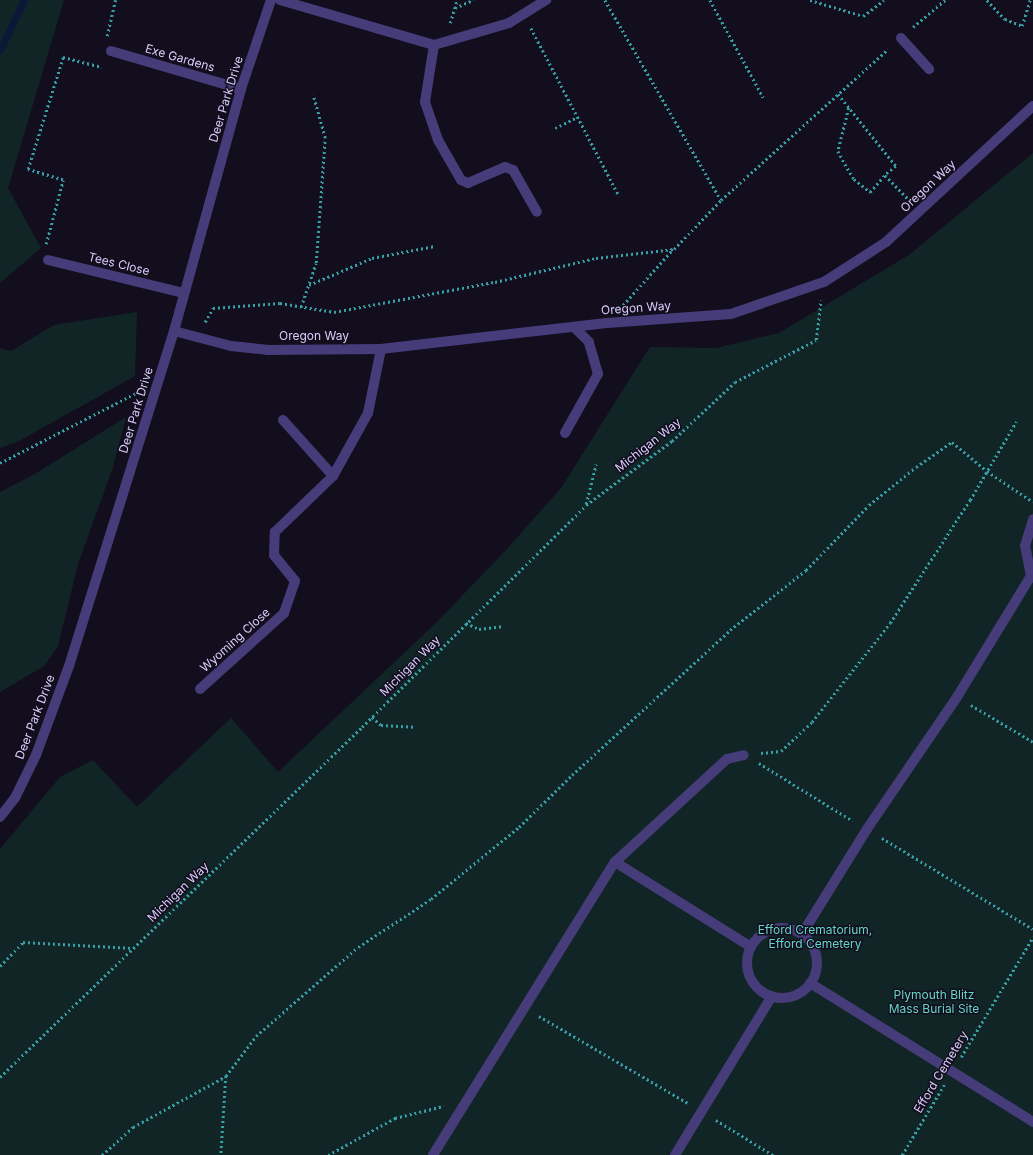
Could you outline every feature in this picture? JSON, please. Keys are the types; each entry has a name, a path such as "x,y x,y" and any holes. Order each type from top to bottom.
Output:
{"street":[{"name":"Deer Park Drive","path":"0,817 15,798 36,755 69,666 174,331 183,293 241,89 271,0"},
{"path":"280,0 434,45 509,23 546,0"},
{"path":"901,38 930,69"},
{"path":"434,45 425,102 438,140 461,180 468,183 505,167 512,170 537,212"},
{"name":"Exe Gardens","path":"111,51 241,89"},
{"name":"Oregon Way","path":"174,331 231,346 267,350 381,349 574,326 731,314 824,282 886,242 1033,106"},
{"name":"Tees Close","path":"48,260 183,293"},
{"path":"565,433 598,374 589,342 574,326"},
{"name":"Wyoming Close","path":"200,689 284,613 296,581 274,555 275,532 333,476 368,413 381,349"},
{"path":"284,420 333,476"},
{"path":"802,934 866,828 957,697 1032,576 1025,546 1033,519"},
{"path":"433,1155 615,862 727,759 744,755"},
{"path":"615,862 751,947"},
{"path":"779,928 802,934 812,946 817,962 810,984 793,996 772,996 763,992 750,977 748,962 751,947 758,938 768,931 779,928"},
{"path":"810,984 1033,1122"},
{"path":"675,1155 772,996"}],"path":[{"path":"455,8 473,0"},
{"path":"605,0 721,200"},
{"path":"710,0 763,97"},
{"path":"810,0 863,16 884,0"},
{"path":"607,323 721,200 945,0"},
{"path":"987,0 1005,19 1022,26 1030,0"},
{"path":"524,14 618,194"},
{"path":"48,260 46,245 63,180 28,169 63,57 108,68"},
{"path":"838,94 850,108 896,166 884,175 870,192 854,179 838,151 850,108"},
{"path":"301,307 316,263 325,138 312,95"},
{"path":"555,128 578,117"},
{"path":"884,175 920,211"},
{"path":"308,285 372,258 435,246"},
{"path":"197,338 213,308 280,303 334,312 495,282 596,258 674,249"},
{"name":"Michigan Way","path":"0,1077 372,717 586,504 672,442 735,382 816,340 824,282"},
{"path":"0,463 158,382"},
{"path":"744,755 780,751 812,722 890,623 987,471 1016,422"},
{"path":"102,1155 133,1126 226,1076 256,1036 358,947 431,899 519,827 572,775 707,652 806,570 869,506 916,467 952,442 987,471 1033,502"},
{"path":"586,504 596,464"},
{"path":"466,623 479,629 502,626"},
{"path":"957,697 1033,742"},
{"path":"372,717 381,725 414,727"},
{"path":"744,755 1033,929"},
{"name":"Efford Cemetery","path":"902,1155 1033,938"},
{"path":"0,966 23,942 133,948"},
{"path":"524,1008 702,1111 773,1155"},
{"path":"221,1155 226,1076"},
{"path":"328,1155 395,1118 467,1100"}],"green space":[{"path":"0,0 64,0 8,188 41,248 0,283"},
{"path":"1033,153 1033,1155 0,1155 0,849 60,777 93,760 137,807 231,718 278,772 437,622 506,550 561,488 650,347 716,348 779,333 909,255"},
{"path":"137,312 135,376 19,441 0,448 0,348 11,351 54,325"},
{"path":"126,417 113,467 78,564 58,646 44,666 0,692 0,492 35,474"}],"waterway":[{"path":"0,50 24,0"}],"park label":[{"name":"Efford Crematorium, Efford Cemetery","path":"815,937"},
{"name":"Plymouth Blitz Mass Burial Site","path":"934,1002"}]}
